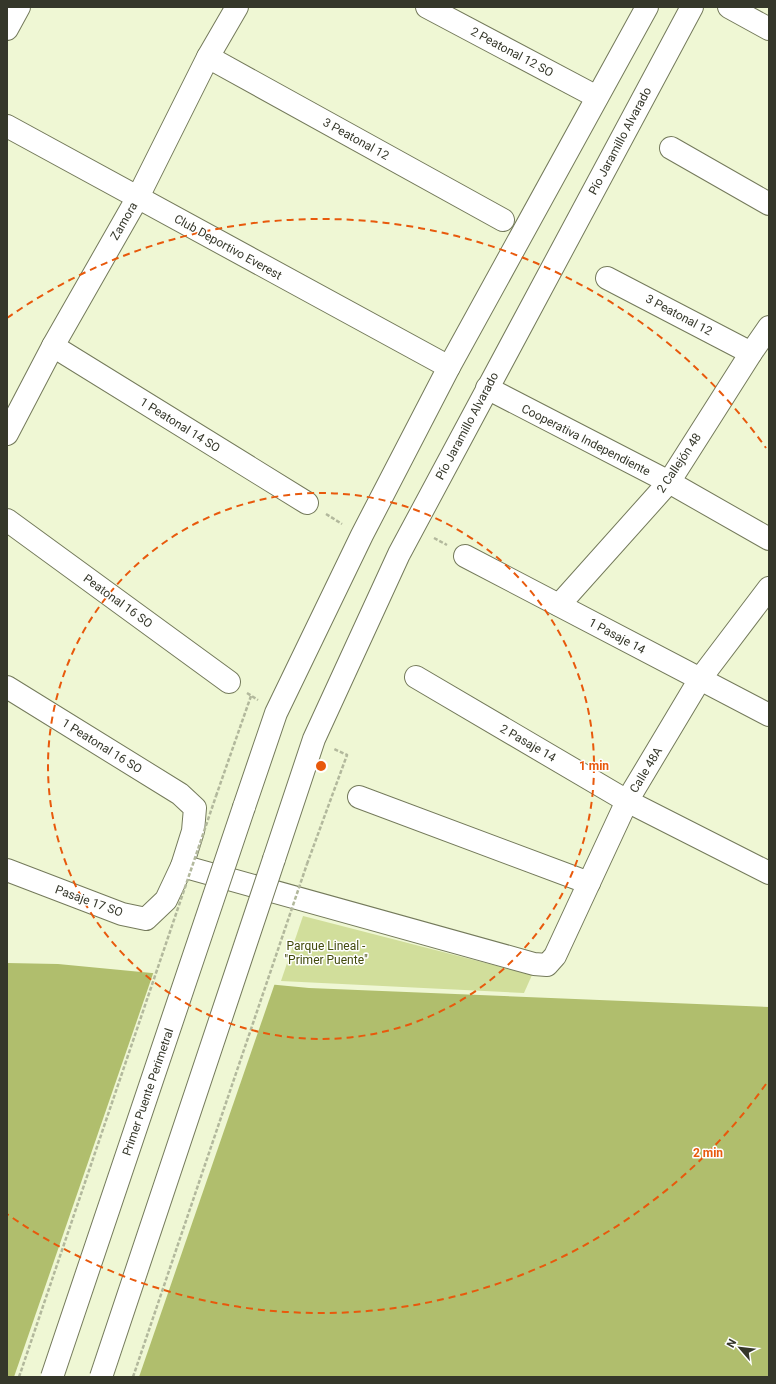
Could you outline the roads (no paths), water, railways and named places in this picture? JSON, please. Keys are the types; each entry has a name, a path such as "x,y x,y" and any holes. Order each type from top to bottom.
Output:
{"main road":[{"path":"7,29 18,7"},
{"name":"Zamora","path":"7,434 53,346 138,197 208,57 237,7"},
{"name":"2 Peatonal 12 SO","path":"427,7 597,97"},
{"path":"449,367 647,7"},
{"name":"Pío Jaramillo Alvarado","path":"101,1377 314,739 399,554 692,7"},
{"path":"729,7 769,29"},
{"name":"3 Peatonal 12","path":"208,57 503,220"},
{"name":"Club Deportivo Everest","path":"7,126 449,367"},
{"path":"671,148 769,204"},
{"name":"3 Peatonal 12","path":"607,278 751,353"},
{"name":"2 Callejón 48","path":"559,605 669,482 769,327"},
{"name":"1 Peatonal 14 SO","path":"53,346 307,503"},
{"name":"Primer Puente Perimetral","path":"52,1377 276,712 362,535 449,367"},
{"name":"Cooperativa Independiente","path":"487,388 669,482 769,539"},
{"name":"Peatonal 16 SO","path":"7,520 229,682"},
{"name":"1 Pasaje 14","path":"466,556 769,715"},
{"name":"Calle 48A","path":"182,866 534,964 547,965 554,956 628,802 700,679 769,588"},
{"name":"2 Pasaje 14","path":"416,677 628,802 769,873"},
{"name":"1 Peatonal 16 SO","path":"7,687 180,794 195,808"},
{"path":"359,797 589,883"},
{"name":"Pasaje 17 SO","path":"7,870 122,914 146,919 166,900 182,866 194,831 195,808"}],"park label":[{"name":"Parque Lineal - \"Primer Puente\"","path":"326,953"}]}
